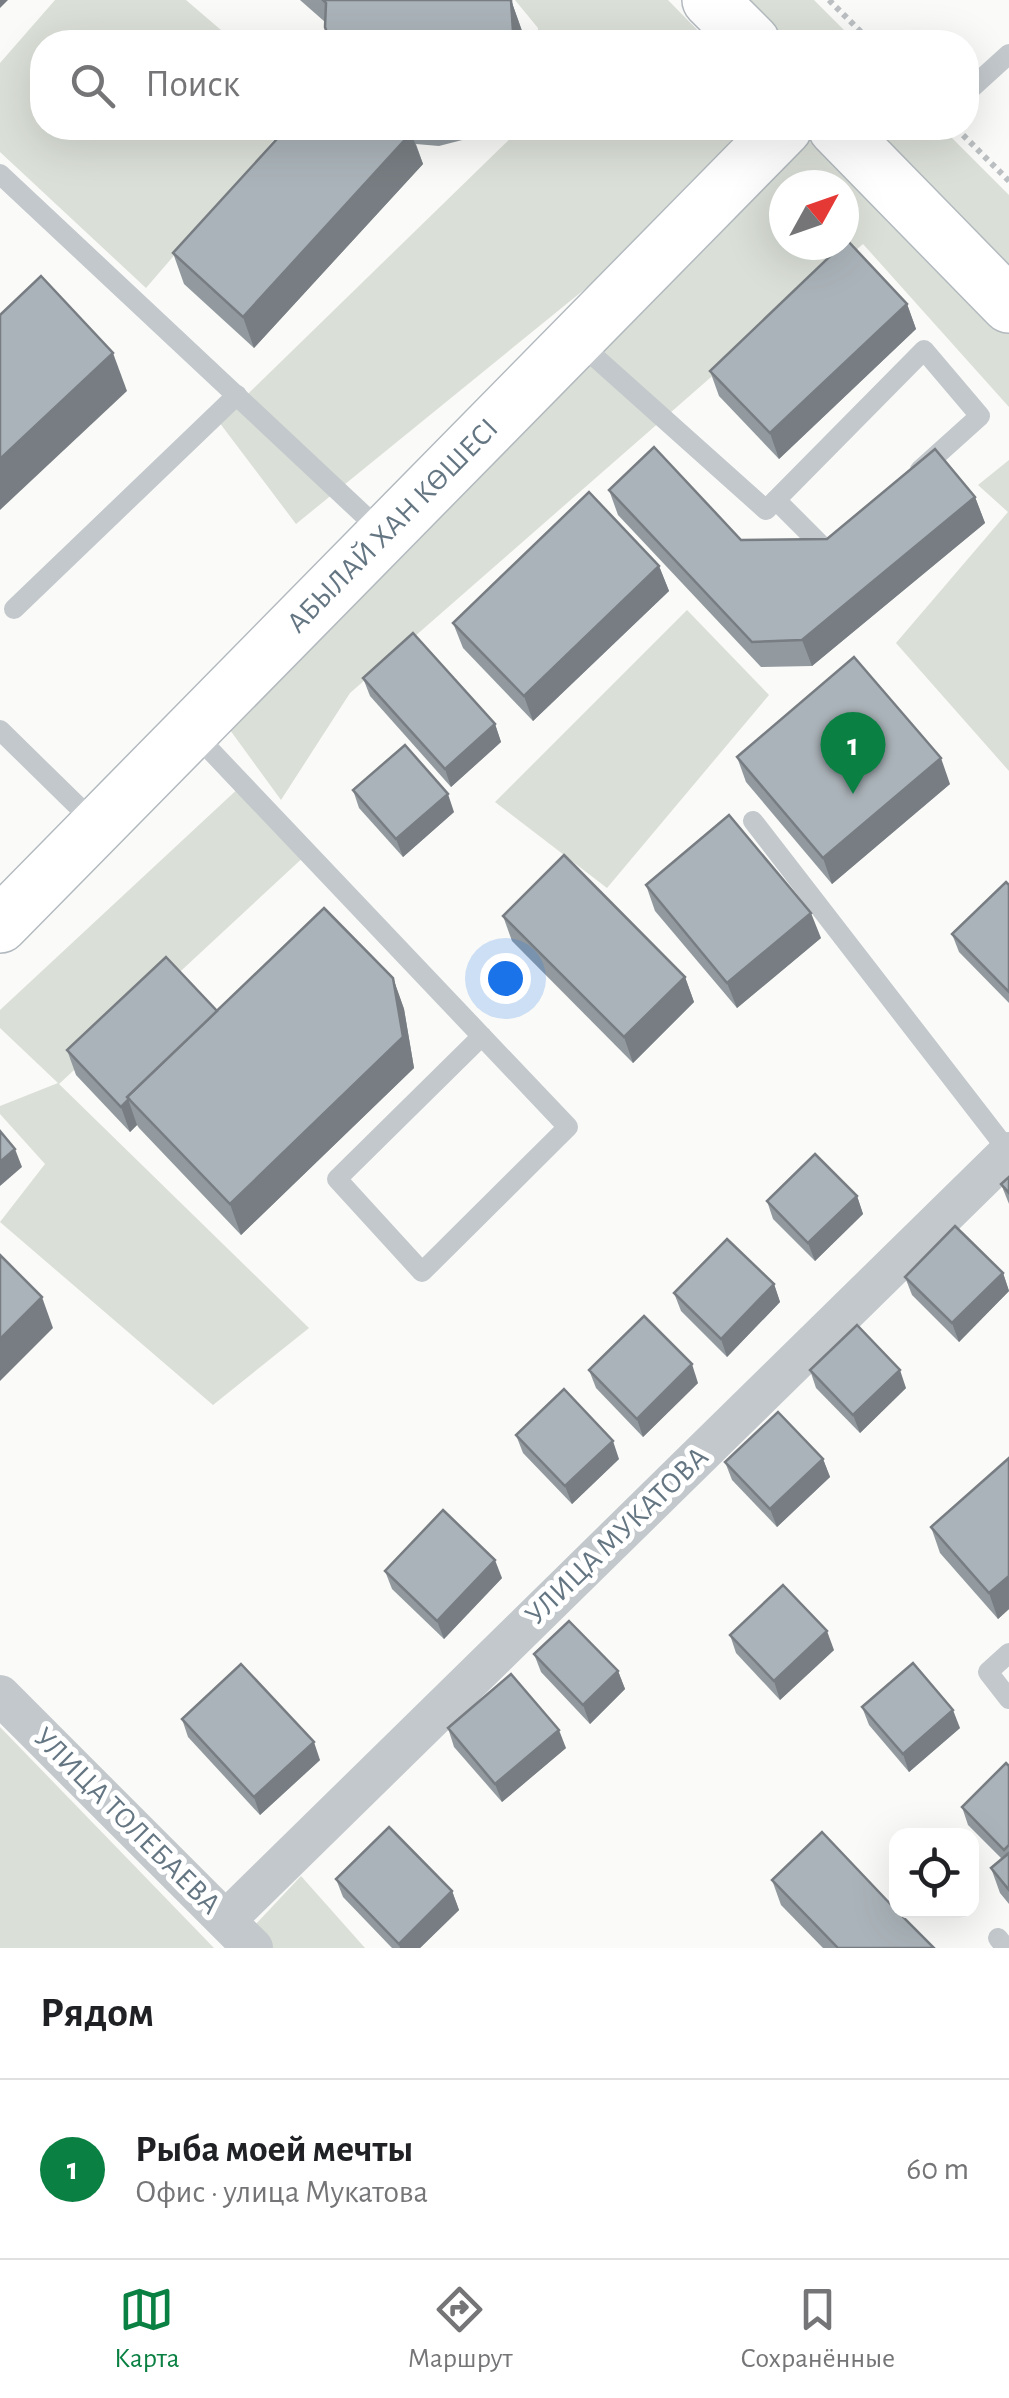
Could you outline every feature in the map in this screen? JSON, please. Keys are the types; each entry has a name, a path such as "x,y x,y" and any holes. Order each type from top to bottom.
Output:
{"main road":[{"name":"АБЫЛАЙ ХАН КӨШЕСІ","path":"0,924 772,140"},
{"path":"848,140 1009,305"}],"street":[{"name":"УЛИЦА МУКАТОВА","path":"239,1934 1009,1152"},
{"name":"УЛИЦА ТОЛЕБАЕВА","path":"0,1696 239,1934"}],"lane":[{"path":"979,81 1009,54"},
{"path":"0,174 384,534"},
{"path":"576,339 766,510 924,350 980,416 911,478"},
{"path":"14,609 236,396"},
{"path":"776,500 829,553 843,541"},
{"path":"0,730 98,825"},
{"path":"192,730 482,1036 568,1127 422,1272 336,1179 482,1036"},
{"path":"753,821 1009,1152"},
{"path":"1009,1653 988,1672 1009,1699"}],"path":[{"path":"829,0 859,30"},
{"path":"968,140 1009,182"}],"shaded area":[{"path":"55,0 186,0 221,30 30,30 30,140 274,140 146,288 0,152 0,63"},
{"path":"515,0 668,0 697,30 538,30"},
{"path":"731,0 814,0 844,30 760,30"},
{"path":"509,140 768,140 296,524 219,422"},
{"path":"799,140 823,140 852,170 769,170"},
{"path":"868,140 954,140 1009,195 1009,285"},
{"path":"769,170 769,260 845,260 350,693 281,800 222,719"},
{"path":"859,177 1009,332 1009,407 863,244 859,248"},
{"path":"1009,460 1009,771 896,643 1008,512 978,485"},
{"path":"687,610 769,695 607,888 495,802"},
{"path":"243,784 308,853 59,1084 309,1328 213,1405 0,1222 45,1164 0,1114 0,1106 58,1083 0,1028 0,1010"},
{"path":"0,1727 214,1948 0,1948"},
{"path":"301,1876 365,1948 273,1948 253,1927"}],"building":[{"path":"323,0 511,0 513,30 326,30"},
{"path":"276,140 405,140 243,317 173,253"},
{"path":"859,253 907,304 770,433 710,371 826,260 859,260"},
{"path":"41,276 113,353 0,459 0,315"},
{"path":"654,447 741,540 827,539 935,449 975,497 802,640 752,642 609,490"},
{"path":"589,492 659,566 524,696 453,623"},
{"path":"413,633 495,724 445,769 363,678"},
{"path":"854,657 941,758 823,858 737,757"},
{"path":"405,745 448,794 396,839 353,790"},
{"path":"729,815 811,913 727,983 646,885"},
{"path":"564,855 685,977 624,1037 503,916"},
{"path":"1006,882 1009,885 1009,992 952,934"},
{"path":"324,908 393,978 403,1037 230,1204 127,1097"},
{"path":"166,957 217,1011 121,1107 67,1050"},
{"path":"0,1131 15,1149 0,1162"},
{"path":"815,1154 857,1196 808,1243 767,1201"},
{"path":"1009,1177 1009,1193 1001,1184"},
{"path":"955,1226 1003,1273 952,1323 905,1277"},
{"path":"727,1239 774,1284 721,1339 674,1293"},
{"path":"0,1255 42,1297 0,1339"},
{"path":"644,1316 692,1364 637,1419 589,1370"},
{"path":"857,1325 900,1370 853,1415 810,1370"},
{"path":"564,1389 613,1441 565,1486 516,1435"},
{"path":"778,1412 823,1459 770,1509 725,1462"},
{"path":"1009,1458 1009,1576 989,1593 931,1527"},
{"path":"443,1510 495,1560 437,1621 385,1571"},
{"path":"783,1585 827,1631 774,1681 730,1635"},
{"path":"569,1621 618,1671 583,1705 534,1654"},
{"path":"913,1663 953,1710 903,1754 862,1707"},
{"path":"241,1664 314,1742 254,1797 182,1719"},
{"path":"511,1674 559,1730 495,1784 448,1728"},
{"path":"1006,1763 1009,1845 1004,1850 962,1807"},
{"path":"389,1827 452,1891 399,1944 336,1879"},
{"path":"822,1832 889,1903 889,1918 904,1918 934,1948 838,1948 772,1880"},
{"path":"1009,1853 1009,1890 991,1868"}],"place":[{"name":"Рыба моей мечты","path":"853,794"}]}
